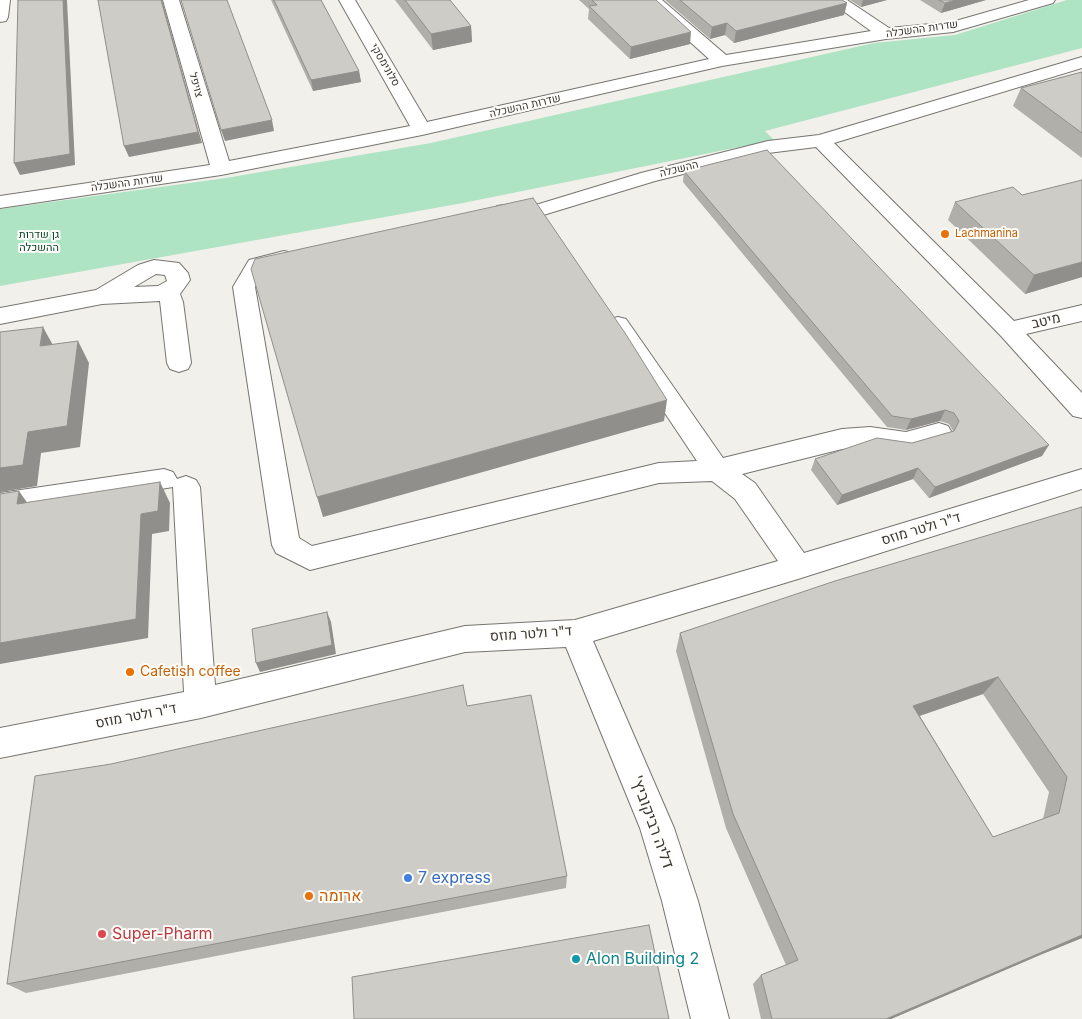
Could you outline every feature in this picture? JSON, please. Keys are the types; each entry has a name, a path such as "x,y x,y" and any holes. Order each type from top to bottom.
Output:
{"street":[{"path":"0,17 2,0"},
{"name":"צויפל","path":"172,0 221,169"},
{"name":"סלונימסקי","path":"347,0 422,129"},
{"path":"652,0 722,60"},
{"path":"836,0 886,34"},
{"name":"שדרות ההשכלה","path":"0,202 221,169 422,129 722,60 886,34 953,27 1032,2"},
{"path":"1082,62 821,141 1009,330 1082,409"},
{"name":"ההשכלה","path":"482,213 491,211 546,218 648,177 768,147 821,141"},
{"path":"302,254 257,265 244,287 286,545 310,558 659,473 717,470 842,439 870,437 906,442 939,433"},
{"path":"0,316 102,296 168,292 172,302 179,363"},
{"path":"607,308 717,470 745,491 798,567"},
{"name":"מיטב","path":"1009,330 1082,313"},
{"name":"ד\"ר ולטר מוזס","path":"0,743 201,703 465,639 575,633 798,567 1082,479"},
{"path":"0,504 175,484 201,703"},
{"name":"'דליה רביקוביץ","path":"575,633 628,756 656,828 680,901 710,1019"}],"green space":[{"name":"גן שדרות ההשכלה","path":"1067,0 1082,0 1082,48 765,131 774,140 463,203 0,286 0,209 226,178 431,143 874,43 955,35"}],"building":[{"path":"18,0 63,0 70,154 14,163"},
{"path":"98,0 161,0 198,132 124,146"},
{"path":"181,0 227,0 272,120 221,130"},
{"path":"274,0 321,0 359,71 311,80"},
{"path":"405,0 450,0 471,26 431,34"},
{"path":"592,0 656,0 691,32 631,47 589,6 597,5"},
{"path":"680,0 842,0 847,3 736,31 727,23 712,27"},
{"path":"939,0 956,0 945,3"},
{"path":"1082,72 1082,133 1021,88"},
{"path":"767,150 1049,445 935,487 918,468 842,495 815,459 877,438 912,443 954,431 959,421 954,413 945,410 911,419 892,416 684,171"},
{"path":"1082,180 1082,262 1034,275 955,202 1013,187 1022,195"},
{"path":"533,198 627,336 667,400 317,497 251,269 255,259"},
{"path":"43,327 40,346 78,341 67,426 28,432 23,465 0,468 0,332"},
{"path":"160,482 158,511 141,514 136,619 0,643 0,494 19,491 17,504"},
{"path":"1082,507 1082,935 886,1019 772,1019 761,975 798,960 733,814 680,633 835,581","holes":["998,677 1067,777 1059,813 993,837 913,706"]},
{"path":"327,612 332,645 256,663 252,629"},
{"path":"463,685 467,706 531,695 567,876 7,984 35,776 111,764"},
{"name":"Alon Building 2","path":"649,925 669,1019 354,1019 352,977"}],"place":[{"name":"Lachmanina","path":"945,234"},
{"name":"Cafetish coffee","path":"130,672"},
{"name":"7 express","path":"408,878"},
{"name":"ארומה","path":"309,896"},
{"name":"Super-Pharm","path":"102,934"},
{"name":"Alon Building 2","path":"576,959"}]}
